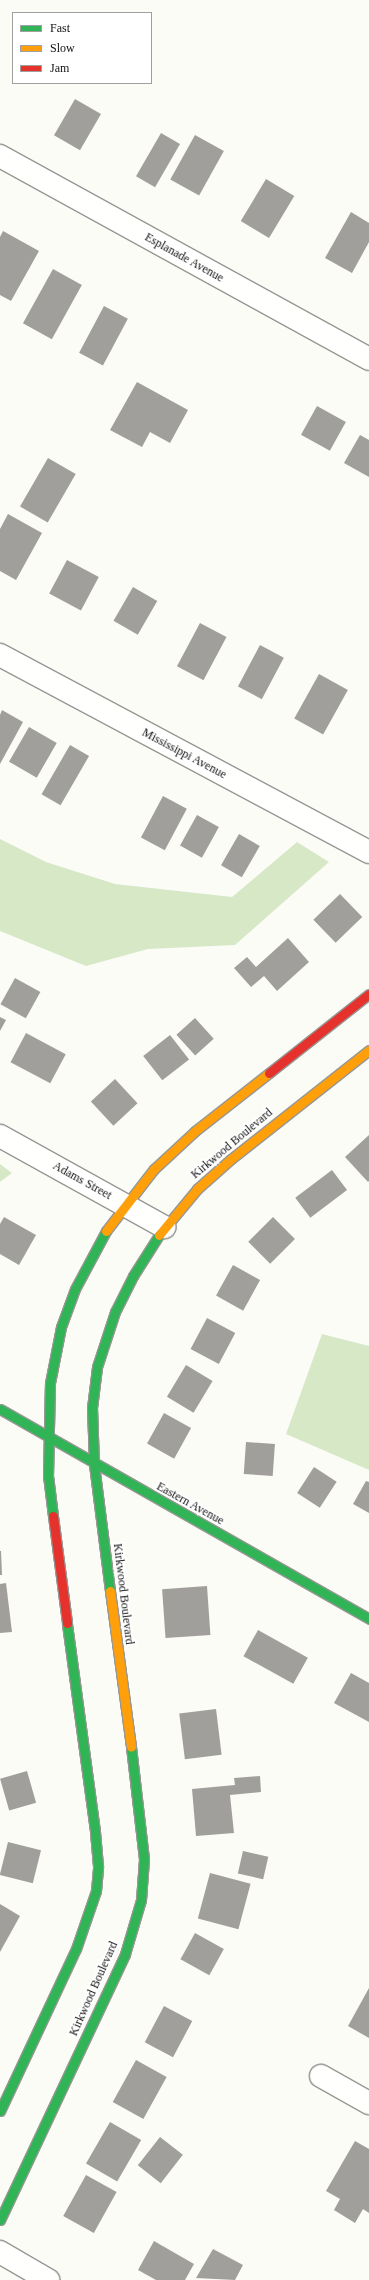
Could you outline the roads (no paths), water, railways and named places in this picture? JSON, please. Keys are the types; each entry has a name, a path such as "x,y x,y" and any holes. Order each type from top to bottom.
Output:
{"street":[{"name":"Esplanade Avenue","path":"0,156 369,359"},
{"name":"Mississippi Avenue","path":"0,655 369,852"},
{"path":"0,2111 76,1949 96,1891 98,1866 95,1831 48,1477 50,1383 61,1327 75,1289 100,1239 154,1168 195,1131 369,994"},
{"name":"Kirkwood Boulevard","path":"0,2220 125,1954 141,1900 144,1859 141,1828 94,1464 92,1408 97,1367 118,1306 133,1276 164,1227 197,1189 231,1159 369,1050"},
{"name":"Adams Street","path":"0,1136 164,1227"},
{"name":"Eastern Avenue","path":"0,1409 94,1464 369,1619"},
{"path":"321,2076 369,2103"},
{"path":"0,2252 48,2280"}]}
